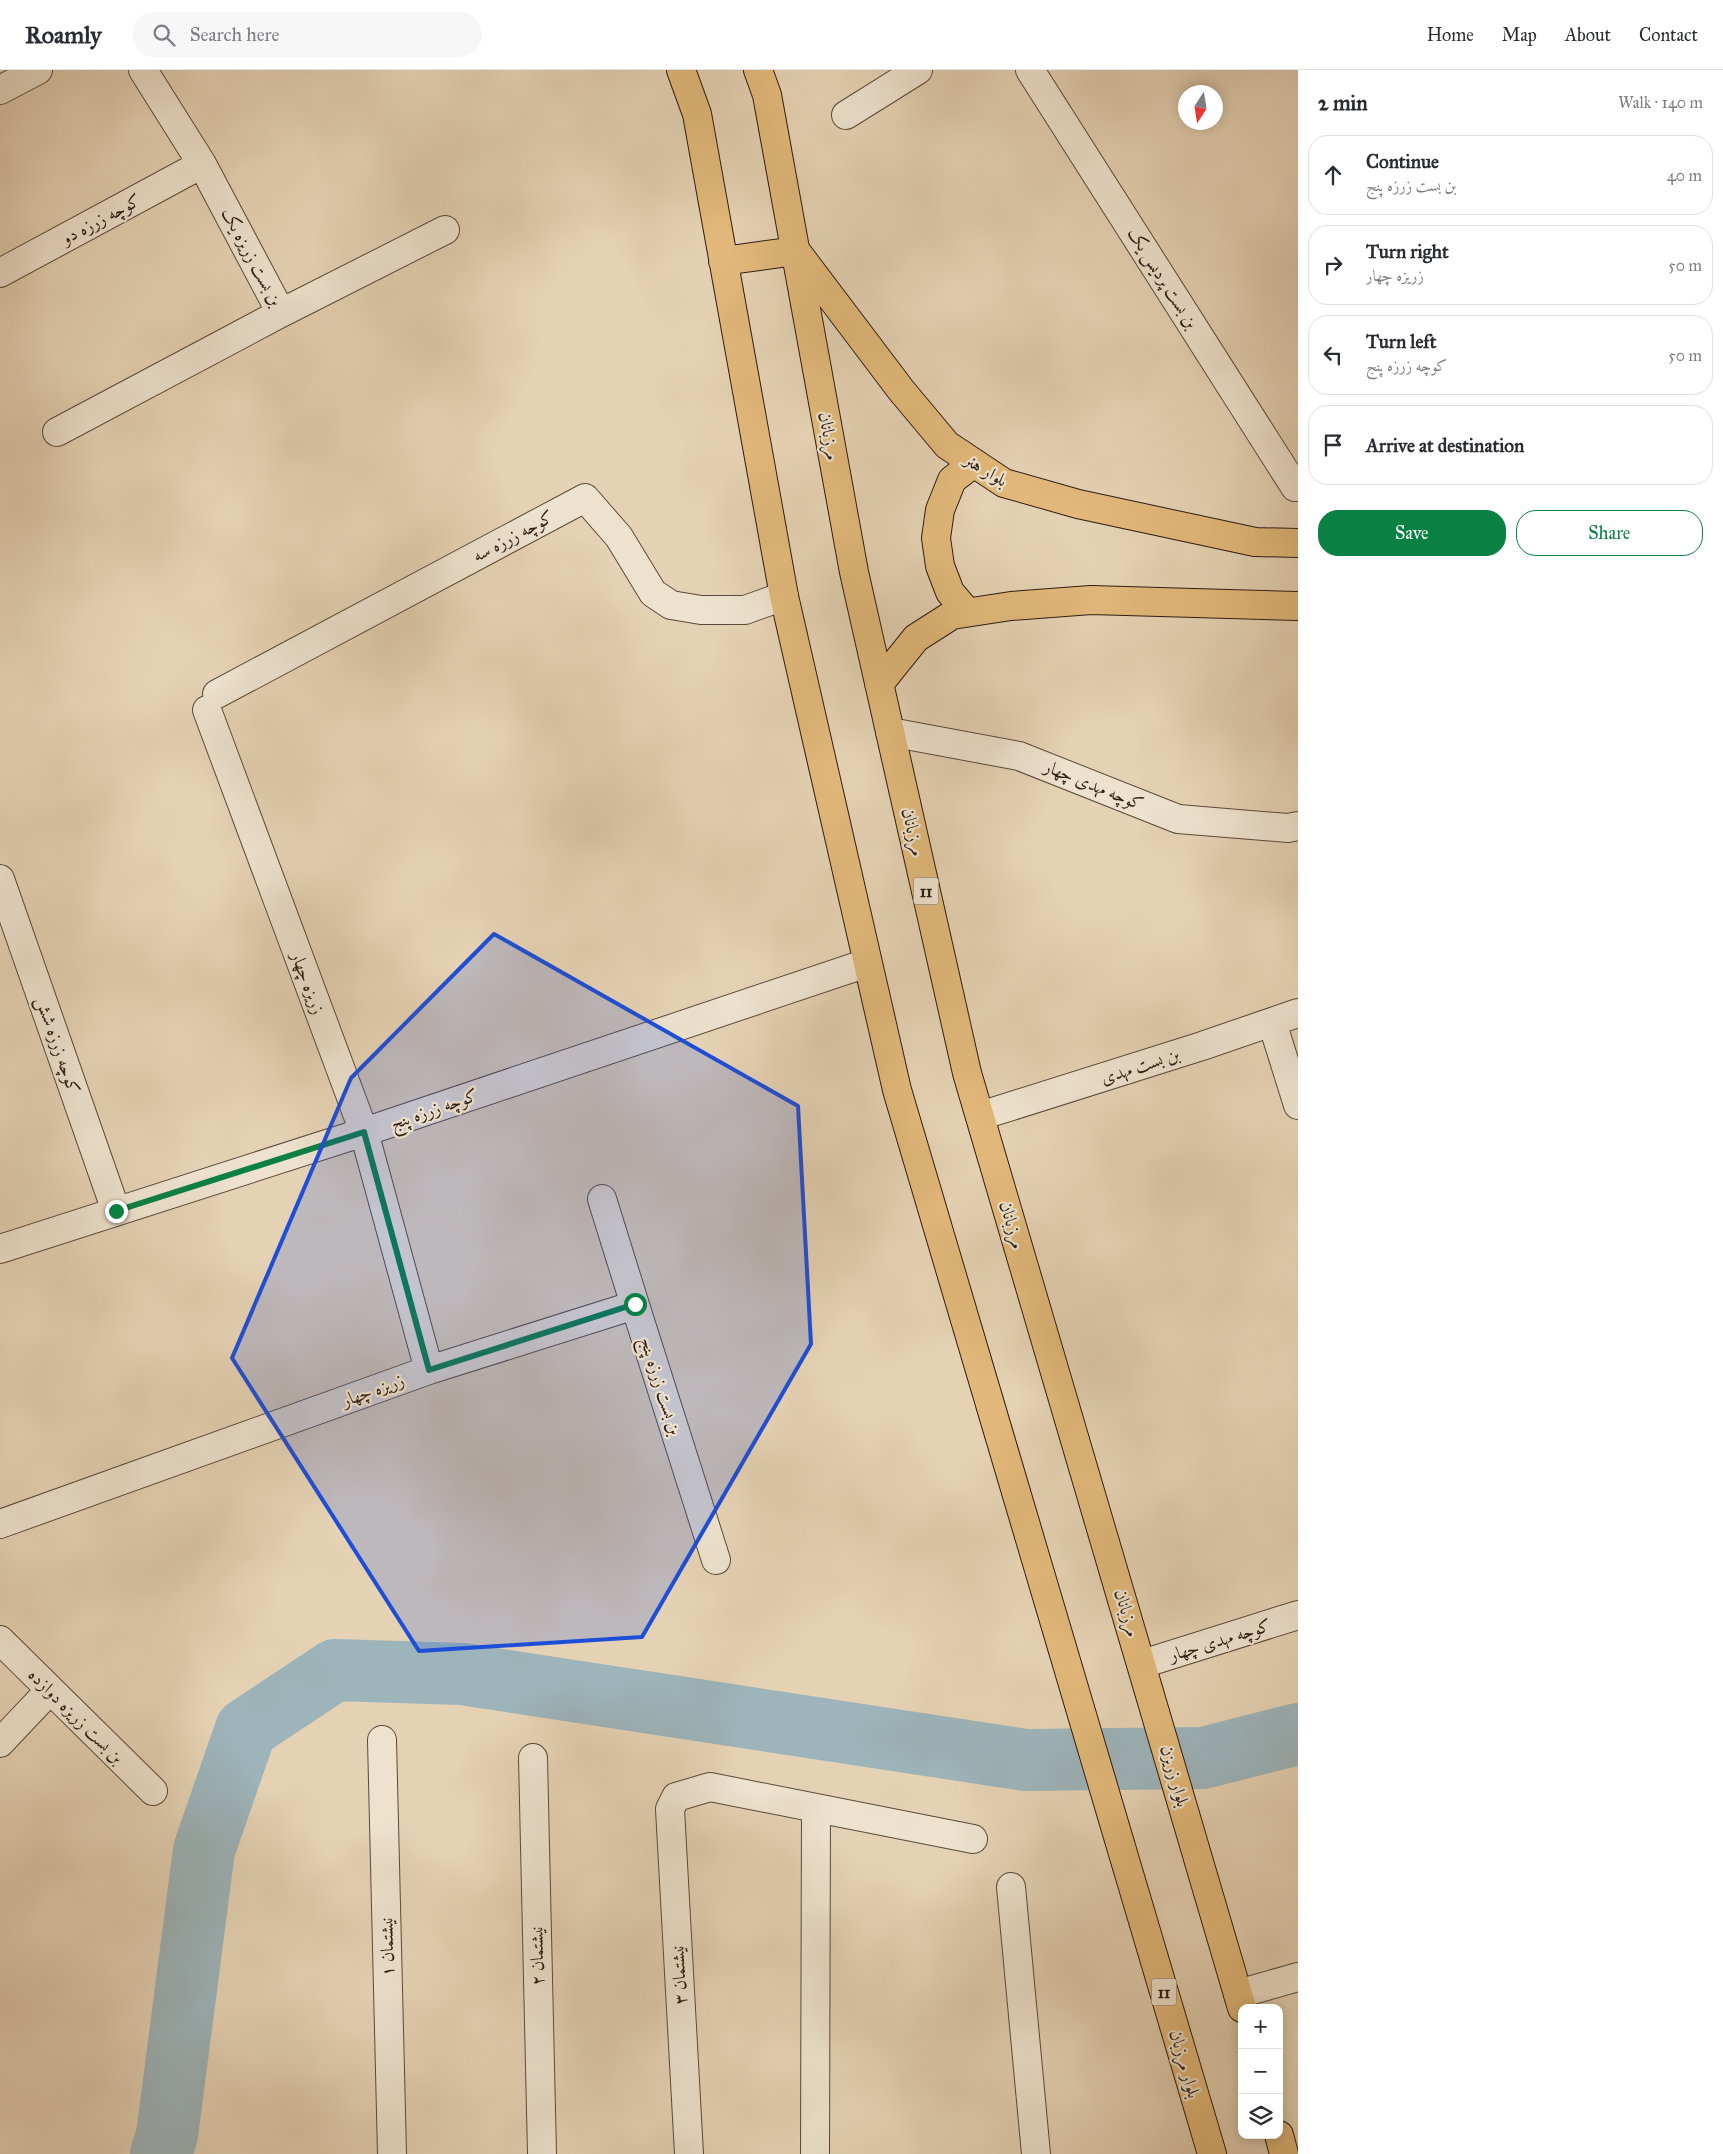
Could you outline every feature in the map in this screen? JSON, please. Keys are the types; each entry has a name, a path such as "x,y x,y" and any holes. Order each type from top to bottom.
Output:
{"main road":[{"name":"11","path":"680,70 696,114 784,596 867,963"},
{"name":"مرزبانان","path":"758,70 767,95 854,572 967,1073 1152,1698"},
{"path":"723,261 796,251"},
{"name":"بلوار هنر","path":"796,251 901,390 946,445 1004,483 1078,504 1254,542 1298,543"},
{"path":"967,612 950,592 940,566 936,538 940,510 952,480 974,463"},
{"path":"879,684 916,638 952,615 967,612 1011,606 1090,600 1298,606"},
{"name":"بلوار مرزبان","path":"867,963 897,1090 1212,2154"},
{"name":"بلوار زریزن","path":"1152,1698 1240,2001"},
{"path":"1280,2139 1284,2154"}],"street":[{"path":"0,90 38,70"},
{"name":"بن بست زریزه یک","path":"143,70 202,164 281,313 445,230"},
{"path":"846,116 918,70"},
{"name":"بن بست پردیس یک","path":"1030,70 1295,487"},
{"name":"کوچه زرزه دو","path":"0,273 202,164"},
{"path":"58,432 281,313"},
{"name":"کوچه زرزه سه","path":"212,702 585,498 619,536 653,593 671,605 701,610 745,610 784,596"},
{"name":"زریزه چهار","path":"0,1524 429,1370 364,1132 212,702"},
{"name":"کوچه مهدی چهار","path":"890,732 1019,756 1178,818 1288,828 1298,826"},
{"name":"کوچه زرزه شش","path":"0,879 116,1211"},
{"name":"کوچه زرزه پنج","path":"0,1249 364,1132 867,963"},
{"name":"بن بست مهدی","path":"980,1116 1202,1046 1298,1013"},
{"path":"1272,1022 1298,1105"},
{"name":"بن بست زرزه پنج","path":"602,1198 716,1560"},
{"path":"429,1370 635,1304"},
{"name":"کوچه مهدی چهار","path":"1142,1664 1298,1615"},
{"name":"بن بست زریزه دوازده","path":"0,1640 153,1791"},
{"path":"0,1743 50,1690"},
{"name":"نيشتمان ۱","path":"382,1740 392,2154"},
{"name":"نيشتمان ۲","path":"533,1758 542,2154"},
{"name":"نيشتمان ۳","path":"689,2154 670,1809 676,1796 710,1787 816,1808"},
{"path":"815,2154 816,1808 973,1839"},
{"path":"1011,1887 1036,2154"},
{"path":"1240,2001 1298,1977"}],"highlighted area":[{"path":"494,934 798,1106 811,1344 642,1637 419,1651 232,1358 351,1078"}],"waterway":[{"path":"161,2154 167,2135 204,1850 246,1729 335,1670 462,1674 1025,1760 1203,1758 1298,1734"}],"route":[{"path":"116,1211 364,1132 429,1370 635,1304"}]}
